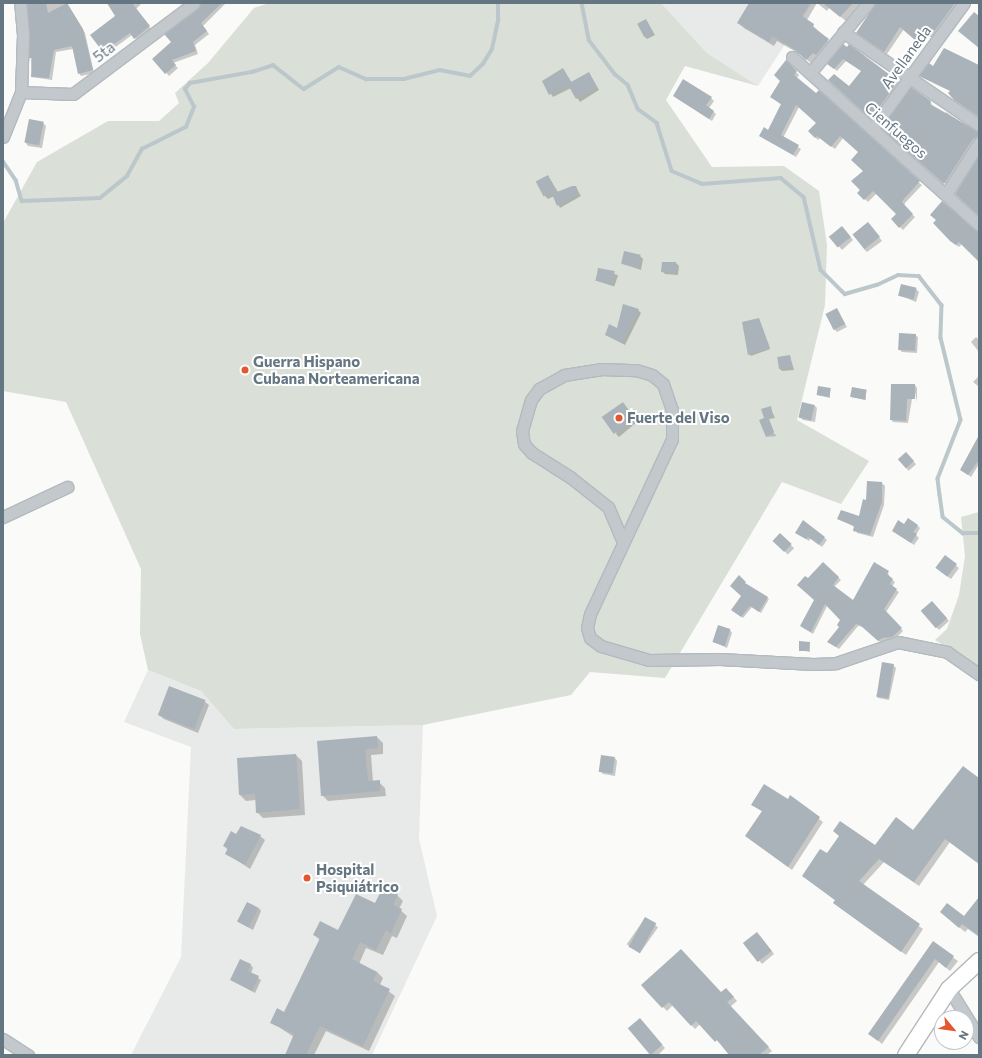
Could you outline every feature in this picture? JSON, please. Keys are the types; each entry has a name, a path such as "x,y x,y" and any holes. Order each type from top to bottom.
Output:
{"street":[{"path":"3,137 21,92 23,35 20,3"},
{"name":"5ta","path":"21,92 73,94 194,3"},
{"path":"810,72 868,3"},
{"name":"Avellaneda","path":"872,129 964,3"},
{"path":"843,32 909,79 979,125"},
{"name":"Cienfuegos","path":"792,57 979,225"},
{"path":"946,194 979,143"},
{"path":"623,542 608,507 570,477 532,453 524,444 522,431 531,400 539,389 564,375 601,369 636,370 656,378 663,384 670,396 672,410 672,439 590,614 587,628 590,638 601,646 649,660 720,659 813,664 836,663 898,642 947,652 979,674"},
{"path":"3,517 67,487"},
{"path":"906,1055 948,989 979,961"},
{"path":"948,989 979,1037"},
{"path":"3,1039 28,1055"}],"shaded area":[{"path":"269,3 661,3 707,53 758,86 685,66 666,100 712,167 784,166 819,191 827,245 825,305 797,420 869,461 841,504 782,482 665,678 590,672 571,695 423,725 234,729 201,691 148,670 140,634 141,569 66,402 3,391 3,223 37,162 108,121 159,121 179,103 175,93 208,63 254,8"},
{"path":"661,3 812,3 758,86 707,53"},
{"path":"979,512 979,668 935,640 947,629 959,595 965,556 961,517"},
{"name":"Hospital Psiquiátrico","path":"148,670 201,691 234,729 423,725 419,839 437,916 372,1055 131,1055 181,957 191,747 124,722"}],"building":[{"path":"27,3 46,3 48,13 67,3 83,29 93,70 78,74 72,46 54,50 49,78 31,77 32,58 29,58"},
{"path":"107,3 132,3 150,26 134,39 130,33 103,52 90,35 115,16"},
{"path":"201,3 222,3 201,23 207,31 193,42 196,51 172,60 176,65 165,74 152,59 171,42 164,34 198,9"},
{"path":"749,3 810,3 802,16 814,24 813,27 829,39 816,55 813,53 806,60 795,50 772,36 769,42 737,23"},
{"path":"823,3 853,3 840,17"},
{"path":"876,3 955,3 930,37 924,32 916,41 900,27 884,52 856,33"},
{"path":"974,12 979,16 979,48 958,31"},
{"path":"646,19 653,32 644,37 637,24"},
{"path":"843,44 847,47 849,44 898,81 871,119 828,80 834,74 849,86 861,71 843,59 834,69 827,64"},
{"path":"944,48 979,65 979,117 954,100 948,93 950,91 919,76 929,63 933,66"},
{"path":"786,60 797,71 794,75 816,93 819,90 920,181 902,202 913,214 899,228 891,219 896,214 873,191 864,200 857,193 860,190 851,181 863,171 851,160 858,152 840,136 831,147 817,136 815,138 808,131 816,123 796,105 781,135 799,145 793,155 759,136 764,127 768,130 781,104 770,97 780,81 774,75"},
{"path":"563,68 571,82 589,72 597,87 576,99 568,85 549,95 542,81"},
{"path":"683,79 712,97 706,105 714,111 709,119 673,96"},
{"path":"911,87 931,101 930,104 979,132 979,136 973,139 944,184 881,128"},
{"path":"29,119 44,122 39,145 24,143"},
{"path":"979,156 979,216 955,194"},
{"path":"548,175 556,190 544,197 536,182"},
{"path":"572,186 576,186 579,193 557,206 552,194"},
{"path":"942,201 979,232 979,262 959,242 956,245 950,241 933,223 936,220 930,215"},
{"path":"868,222 880,237 864,249 852,235"},
{"path":"842,226 851,237 838,248 829,237"},
{"path":"624,251 641,255 638,267 621,264"},
{"path":"662,262 676,262 676,273 661,272"},
{"path":"598,268 615,271 612,284 596,281"},
{"path":"901,284 917,288 914,300 898,296"},
{"path":"623,304 639,309 622,343 605,335 609,324 617,328"},
{"path":"837,308 845,324 834,330 825,314"},
{"path":"759,318 770,348 748,355 742,322"},
{"path":"899,333 916,334 915,351 898,350"},
{"path":"790,355 792,367 779,369 777,357"},
{"path":"891,384 915,384 915,399 907,399 906,421 890,420"},
{"path":"818,386 831,388 829,397 817,395"},
{"path":"852,387 867,390 865,400 850,397"},
{"name":"Fuerte del Viso","path":"623,402 635,419 614,434 602,417"},
{"path":"802,402 815,405 811,421 798,418"},
{"path":"771,406 773,416 768,417 774,434 766,437 759,420 764,418 761,409"},
{"path":"979,435 979,460 968,475 960,470"},
{"path":"906,452 914,461 906,468 898,459"},
{"path":"867,481 882,482 882,502 870,535 853,531 854,526 837,519 841,510 859,516 863,499 866,500"},
{"path":"908,518 918,525 913,532 917,534 911,543 892,531 898,520 904,524"},
{"path":"803,520 825,537 819,545 808,537 806,539 795,533"},
{"path":"780,533 792,544 784,552 772,541"},
{"path":"945,555 957,564 947,577 935,568"},
{"path":"823,562 839,577 833,585 853,600 874,562 889,571 887,574 893,579 890,584 897,589 884,609 902,628 892,637 882,638 878,641 860,625 856,624 836,647 827,642 839,627 837,625 840,620 825,604 811,632 800,626 814,600 797,585 805,576 808,578"},
{"path":"739,575 746,582 745,583 768,597 759,612 750,606 741,617 731,610 741,596 730,586"},
{"path":"932,601 947,618 936,628 921,611"},
{"path":"718,625 730,629 725,646 712,642"},
{"path":"799,641 810,642 809,651 799,651"},
{"path":"882,662 894,664 888,698 877,697"},
{"path":"169,686 205,700 194,729 158,715"},
{"path":"377,736 378,748 365,749 368,781 380,780 380,791 321,796 317,741"},
{"path":"296,754 300,809 256,813 255,794 239,795 237,758"},
{"path":"601,755 615,757 612,774 599,772"},
{"path":"963,766 979,778 979,864 945,839 914,882 879,859 859,881 920,924 901,952 833,903 835,900 802,876 820,849 827,853 839,836 833,831 840,821 875,845 896,817 913,830"},
{"path":"764,784 788,799 790,795 820,817 788,867 745,836 762,811 751,805"},
{"path":"241,826 261,835 245,865 225,854 228,848 223,846 231,831 236,834"},
{"path":"383,887 398,894 393,905 402,909 391,933 386,930 376,950 360,942 352,959 377,972 373,981 390,989 363,1046 320,1026 306,1055 285,1055 294,1034 270,1023 277,1008 284,1012 320,938 313,935 320,921 338,930 356,894 375,903"},
{"path":"979,897 979,936 962,924 959,928 940,912 947,903 964,916"},
{"path":"247,902 259,908 249,928 237,922"},
{"path":"645,917 656,923 640,953 629,947"},
{"path":"757,932 772,951 758,962 743,943"},
{"path":"933,941 954,956 946,968 935,959 878,1041 868,1034"},
{"path":"681,949 721,992 726,988 734,997 727,1002 769,1047 759,1055 729,1055 717,1040 715,1042 696,1021 691,1026 669,1002 662,1008 648,993 641,985"},
{"path":"240,959 251,964 248,971 259,976 252,991 230,980"},
{"path":"640,1018 662,1045 650,1055 628,1028"}],"waterway":[{"path":"3,161 16,180 22,201 100,198 127,176 142,149 186,127 194,107 185,89 190,83 252,72 273,65 304,89 339,67 366,79 404,79 440,70 470,76 483,64 492,49 498,20 498,3"},
{"path":"582,3 589,40 615,74 628,85 638,109 657,123 672,171 702,184 781,178 804,197 821,270 845,294 877,285 898,275 919,276 942,305 941,338 961,420 938,479 943,517 963,533 979,533"}],"place":[{"name":"Guerra Hispano Cubana Norteamericana","path":"245,370"},
{"name":"Fuerte del Viso","path":"619,418"},
{"name":"Hospital Psiquiátrico","path":"307,878"}]}
